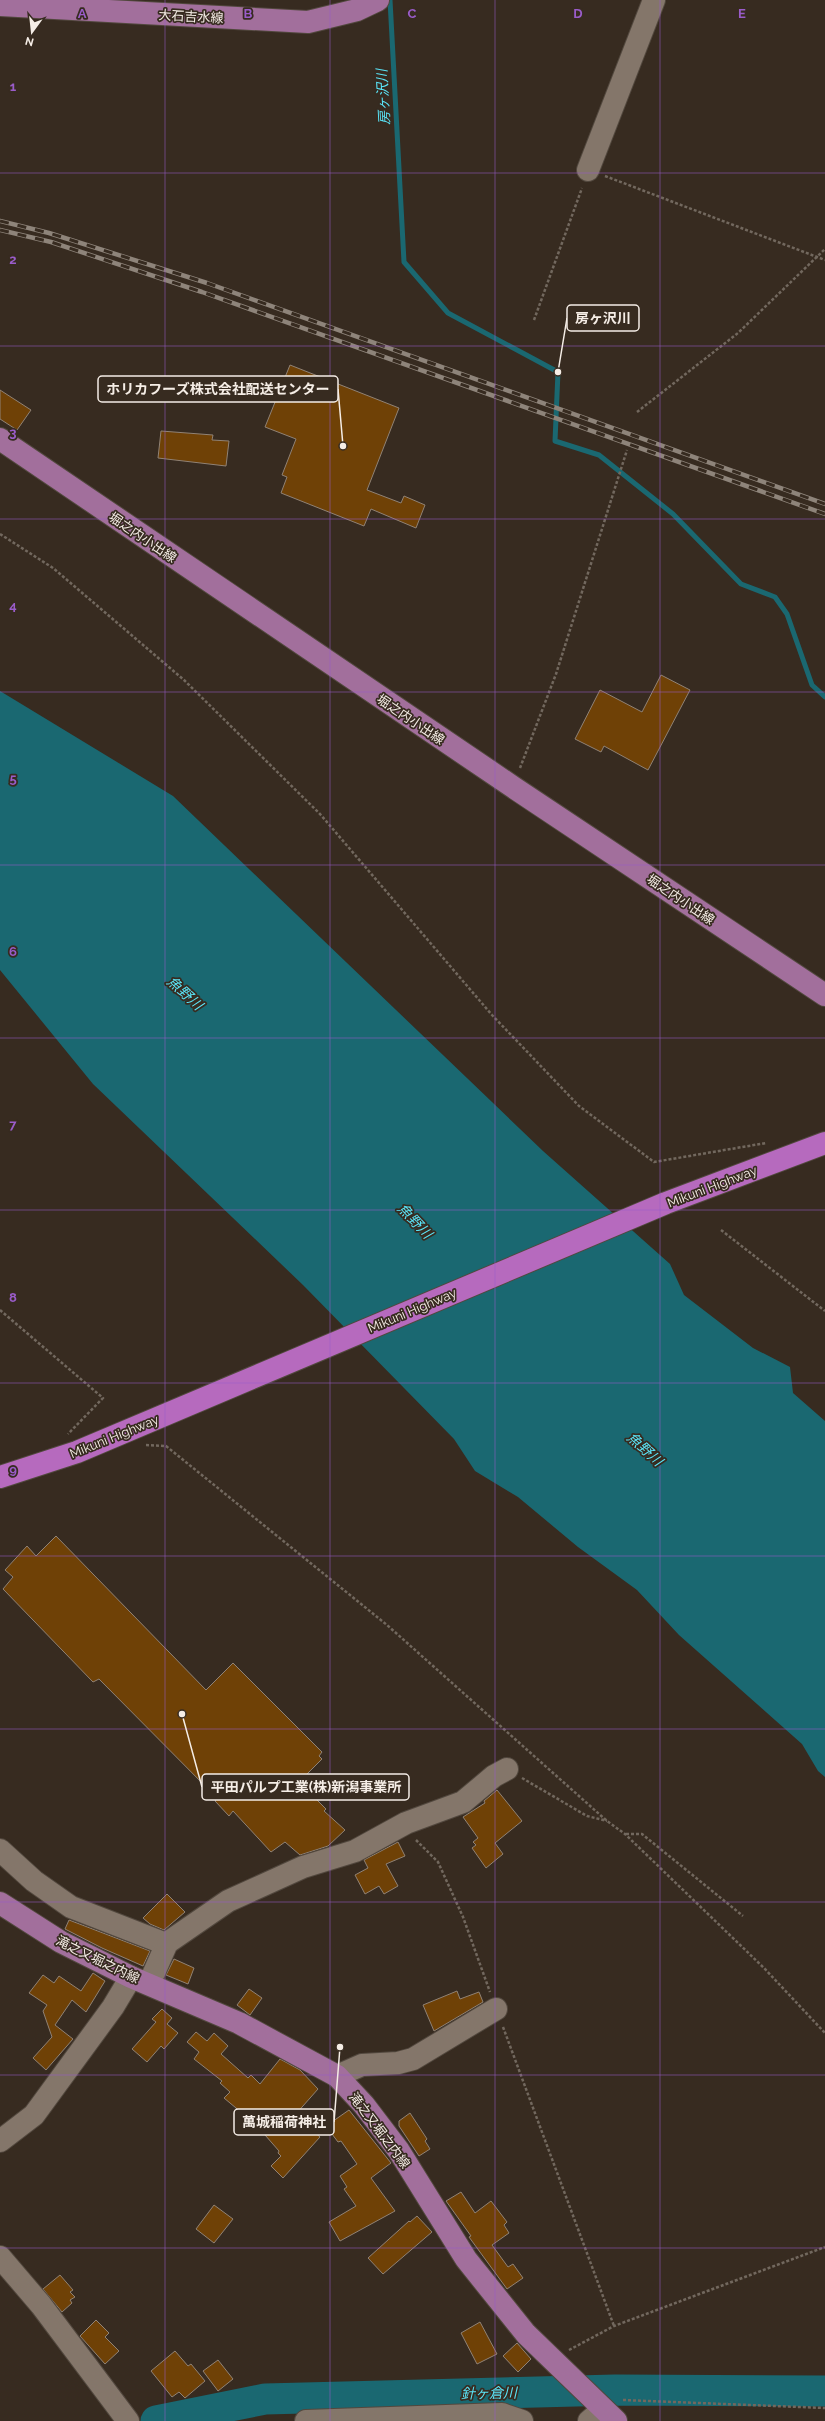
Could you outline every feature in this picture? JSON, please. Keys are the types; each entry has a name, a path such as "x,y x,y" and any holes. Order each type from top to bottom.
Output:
{"highway":[{"name":"Mikuni Highway","path":"0,1476 77,1452 137,1438 666,1203 825,1143"}],"main road":[{"name":"大石吉水線","path":"0,5 308,22 357,10 378,0"},
{"name":"堀之内小出線","path":"0,439 513,787 825,995"},
{"name":"滝之又堀之内線","path":"0,1903 60,1942 140,1980 239,2023 337,2076 364,2105 398,2151 466,2259 526,2334 576,2385 600,2413"}],"street":[{"path":"588,170 654,0"},
{"path":"0,2141 34,2115 113,2007 140,1980 166,1944 228,1901 302,1867 355,1851 406,1823 463,1802 494,1776 507,1769"},
{"path":"0,1850 34,1881 71,1907 166,1944"},
{"path":"337,2076 362,2066 398,2063 413,2059 496,2009"},
{"path":"0,2257 41,2305 128,2421"},
{"path":"306,2421 502,2414 522,2421"}],"path":[{"path":"534,320 588,170 825,260"},
{"path":"638,412 738,333 825,249"},
{"path":"513,787 556,674 627,450"},
{"path":"0,534 53,568 184,680 315,808 492,1015 579,1106 654,1162 773,1142"},
{"path":"720,1230 825,1311"},
{"path":"0,1310 103,1398 64,1439 77,1452"},
{"path":"137,1438 148,1445 166,1446 387,1625 607,1821 626,1834 764,1968 825,2033"},
{"path":"507,1769 587,1816 607,1821"},
{"path":"406,1823 413,1838 438,1862 463,1917 614,2326"},
{"path":"626,1834 642,1834 743,1916"},
{"path":"551,2360 614,2326 825,2248"},
{"path":"600,2413 621,2400 825,2408"}],"water":[{"name":"魚野川","path":"0,691 173,796 543,1151 670,1264 684,1295 753,1348 790,1367 793,1393 825,1421 825,1777 818,1771 802,1744 679,1635 637,1590 578,1547 518,1497 475,1471 454,1439 303,1285 93,1084 0,970"}],"building":[{"path":"290,365 399,408 367,490 401,503 404,496 425,505 416,528 371,509 364,526 281,493 287,477 282,475 296,439 265,427"},
{"path":"0,390 31,410 17,430 0,419"},
{"path":"161,431 213,435 212,440 229,441 226,466 158,458"},
{"path":"661,675 690,690 648,770 604,746 601,752 575,739 600,690 642,712"},
{"path":"56,1536 206,1690 233,1663 322,1752 319,1756 322,1759 299,1782 326,1809 324,1811 345,1830 328,1846 300,1855 285,1842 271,1852 233,1811 229,1816 215,1801 217,1798 99,1679 93,1682 3,1589 13,1577 5,1570 27,1546 36,1556"},
{"path":"497,1790 522,1821 495,1843 503,1854 486,1868 472,1848 476,1845 473,1842 478,1838 463,1817 485,1803 484,1801"},
{"path":"398,1842 405,1856 386,1864 398,1886 384,1894 379,1886 365,1894 355,1875 368,1868 364,1860"},
{"path":"167,1894 185,1912 164,1930 150,1924 143,1918"},
{"path":"69,1920 150,1951 143,1966 102,1948 65,1929"},
{"path":"174,1959 194,1968 188,1984 166,1975"},
{"path":"93,1973 105,1981 86,2012 72,2000 55,2025 73,2039 46,2070 33,2058 52,2037 43,2011 47,2005 29,1993 43,1975 54,1983 59,1976 81,1991"},
{"path":"249,1989 262,1998 250,2015 237,2005"},
{"path":"457,1991 460,1999 479,1992 483,2002 434,2031 423,2005"},
{"path":"162,2009 172,2018 167,2024 178,2033 164,2049 161,2046 147,2062 132,2049 156,2022 152,2019"},
{"path":"196,2032 207,2041 214,2033 228,2046 221,2054 248,2078 251,2075 260,2084 280,2059 300,2070 318,2089 295,2115 320,2137 283,2178 271,2166 281,2156 278,2153 279,2151 244,2111 242,2113 224,2098 230,2092 220,2083 222,2081 194,2059 199,2052 187,2042"},
{"path":"349,2110 391,2163 371,2178 395,2211 340,2241 329,2222 356,2206 344,2189 347,2187 340,2176 357,2164 341,2141 338,2142 326,2126"},
{"path":"410,2113 427,2139 425,2141 430,2149 419,2156 399,2126 399,2121"},
{"path":"461,2192 475,2213 491,2201 507,2222 504,2225 509,2233 492,2245 508,2267 513,2264 523,2278 507,2289 469,2237 471,2236 446,2201"},
{"path":"214,2205 233,2219 214,2243 196,2229"},
{"path":"417,2216 432,2232 383,2274 368,2258 409,2221 410,2222"},
{"path":"60,2275 73,2290 70,2292 75,2297 70,2300 72,2303 62,2312 43,2289"},
{"path":"96,2320 109,2333 105,2337 119,2351 105,2364 80,2336"},
{"path":"480,2322 497,2354 477,2364 461,2333"},
{"path":"517,2343 531,2359 518,2372 503,2356"},
{"path":"175,2351 188,2366 191,2364 205,2381 185,2398 179,2392 172,2397 151,2371"},
{"path":"218,2360 233,2379 218,2391 203,2371"}],"waterway":[{"name":"房ヶ沢川","path":"390,0 404,262 448,313 558,372 555,441 599,455 673,514 741,584 775,597 787,614 812,685 825,697"},
{"name":"針ヶ倉川","path":"156,2421 265,2399 615,2390 825,2391"}],"railway":[{"path":"0,221 49,233 207,283 825,504"},
{"path":"0,230 51,242 202,292 825,514"}],"place":[{"name":"房ヶ沢川","path":"558,372"},
{"name":"ホリカフーズ株式会社配送センター","path":"343,446"},
{"name":"平田パルプ工業(株)新潟事業所","path":"182,1714"},
{"name":"萬城稲荷神社","path":"340,2047"}]}
